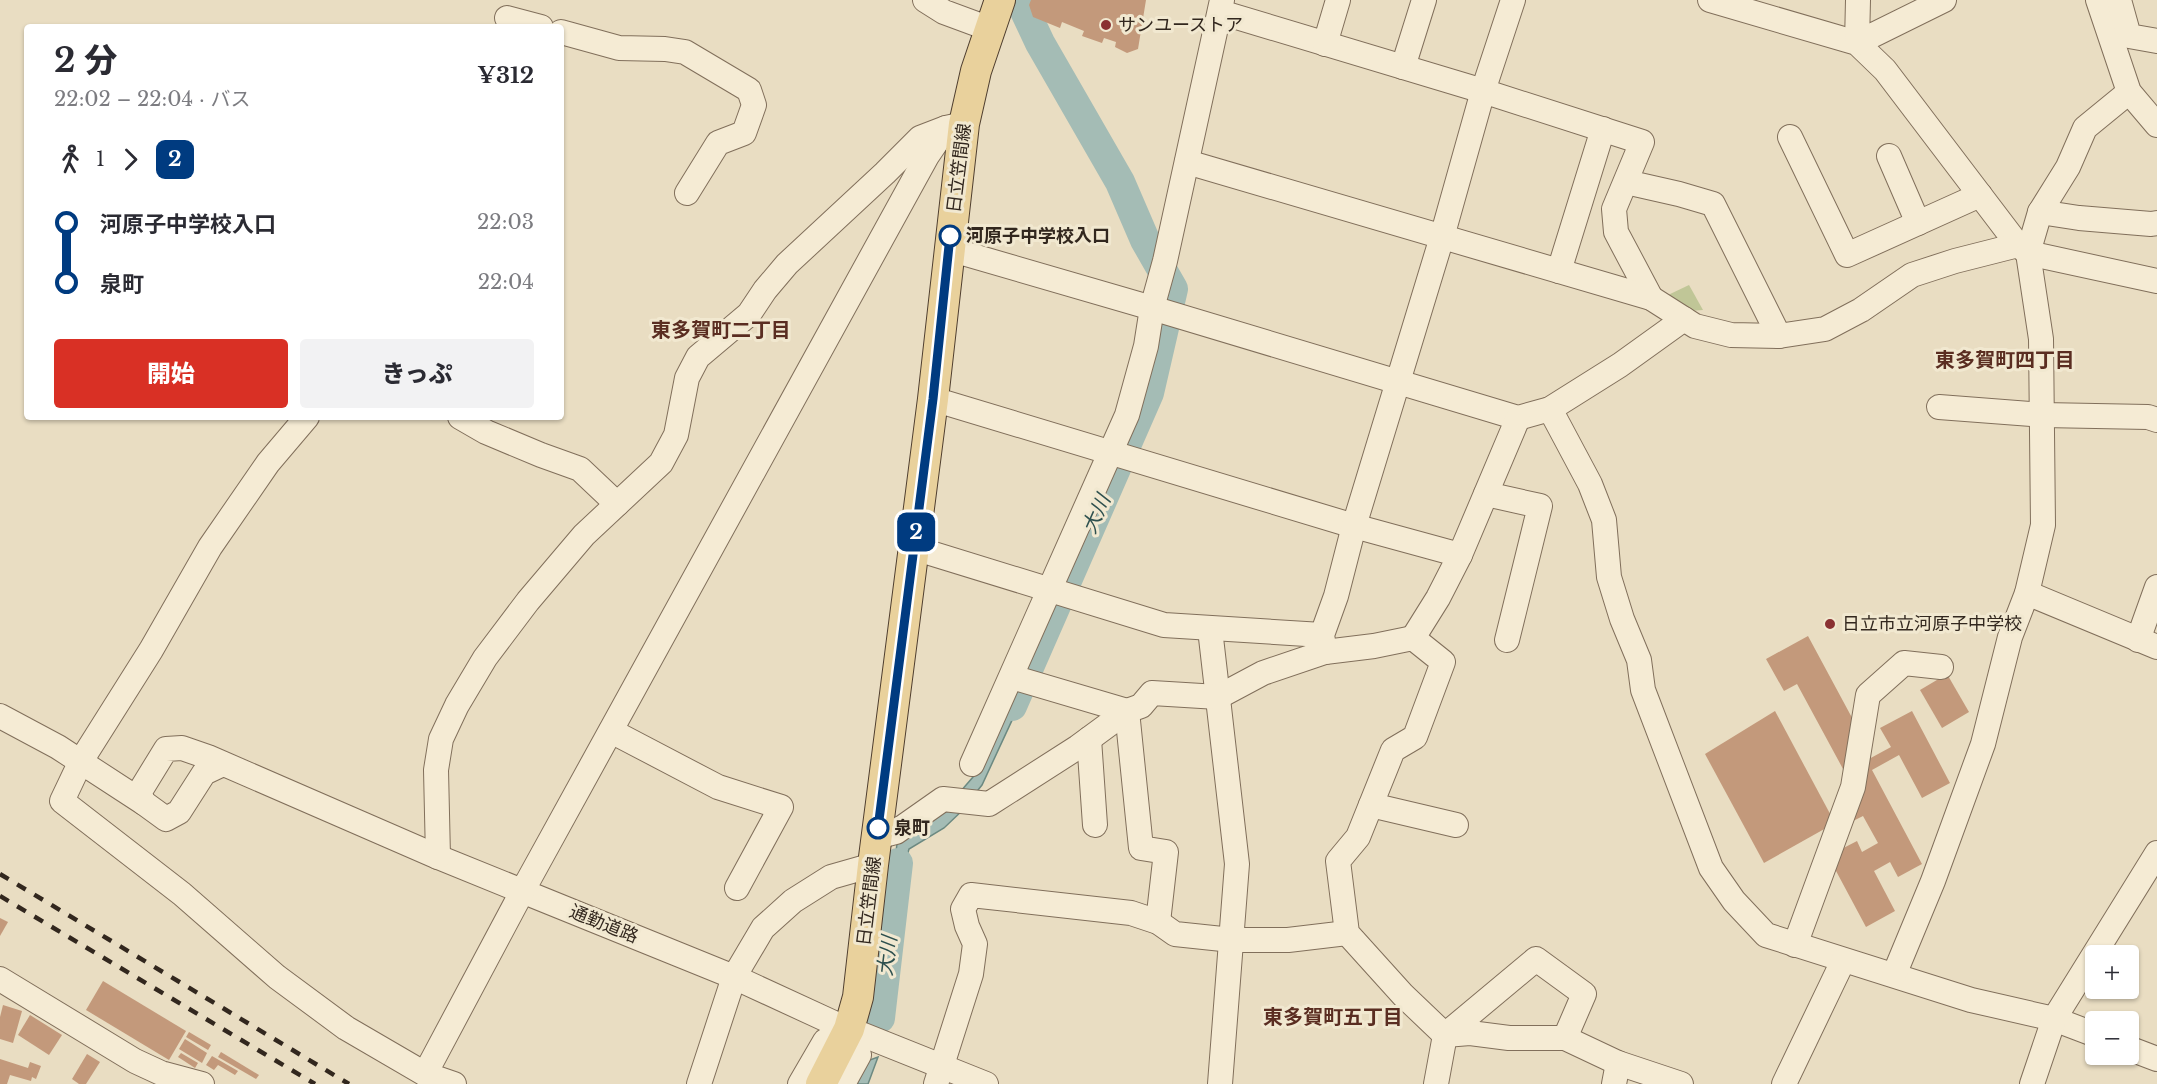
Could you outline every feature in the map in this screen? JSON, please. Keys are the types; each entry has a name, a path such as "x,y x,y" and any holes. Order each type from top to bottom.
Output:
{"main road":[{"name":"日立笠間線","path":"821,1084 849,1029 858,997 933,399 949,249 955,126 969,94 1000,0"}],"street":[{"path":"925,0 944,12 990,30"},
{"path":"1325,44 1338,0"},
{"path":"1403,67 1424,0"},
{"path":"699,1084 735,977 763,928 793,901 875,851 896,832 943,799 988,804 1089,739 1127,711 1141,706 1152,693 1218,697 1323,644 1354,526 1442,237 1483,91 1513,0"},
{"path":"1710,0 1736,4 1857,43 1885,70 2023,249 2041,339 2043,525 2027,594 2010,637 1983,744 1933,881 1894,975"},
{"path":"1857,43 1858,0"},
{"path":"1857,43 1944,0"},
{"path":"2098,0 2129,92 2157,125"},
{"path":"2119,0 2129,36 2157,41"},
{"path":"972,764 1019,680 1119,454 1146,346 1162,311 1162,270 1221,6 1325,44 1642,142 1614,209 1616,232 1652,298"},
{"path":"508,15 533,24"},
{"path":"564,33 619,48 685,52 749,90 754,105 744,133 718,143 687,193"},
{"path":"2023,249 2040,212 2068,167 2085,128 2129,92"},
{"path":"438,857 436,770 441,739 457,705 485,658 584,535 661,463 676,435 687,378 698,357 749,314 787,264 920,138 955,126"},
{"path":"425,1074 523,890 927,156 955,126"},
{"path":"1559,271 1603,129"},
{"path":"1790,137 1847,255 1980,195"},
{"path":"1889,156 1918,223"},
{"path":"1187,162 1652,298 1695,326 1731,335 1779,336 1825,329 1861,310 1912,275 1955,261 2023,249 2157,281"},
{"path":"1626,182 1713,204 1779,336"},
{"path":"2040,212 2079,218 2157,223"},
{"path":"949,249 1518,418 1550,409 1620,365 1684,320"},
{"path":"933,399 1354,526 1460,555"},
{"path":"1939,407 2043,415 2148,417 2157,420"},
{"path":"1550,409 1590,484 1604,520 1609,577 1622,619 1640,660 1643,690 1711,868 1734,901 1767,935 1971,1000 2054,1019 2085,1031"},
{"path":"914,548 1164,625 1323,644 1374,646 1413,638 1438,598 1460,555 1518,418"},
{"path":"304,420 268,463 210,548 151,650 81,761 62,801 182,894 277,977 346,1028 425,1074 454,1084"},
{"path":"465,420 486,432 580,469 617,504"},
{"path":"1486,494 1540,506 1507,640"},
{"path":"2027,594 2147,643 2157,587"},
{"path":"1210,629 1237,864 1220,1084"},
{"path":"1413,638 1443,662 1415,737 1393,750 1358,837 1338,861 1347,933 1403,995 1445,1035 1470,1033 1509,1038 1565,1038 1616,1073 1681,1084"},
{"path":"1795,945 1853,787 1868,695 1904,663 1941,667"},
{"path":"1019,680 1127,711"},
{"path":"1127,711 1141,848 1166,852 1158,922"},
{"path":"0,716 81,761 166,819 179,812 204,773 223,764"},
{"path":"610,731 718,787 781,807 737,888"},
{"path":"1089,739 1095,825"},
{"name":"通勤道路","path":"144,803 139,793 166,749 182,748 438,857 735,977 849,1029 938,1074 986,1084"},
{"path":"1371,805 1456,825"},
{"path":"2032,1084 2054,1019 2157,853"},
{"path":"938,1074 971,974 975,944 963,909 971,895 1131,913 1158,922 1175,934 1232,940 1288,940 1347,933"},
{"path":"1436,1084 1445,1035 1536,960 1584,994 1565,1038"},
{"path":"1784,1084 1843,961"},
{"path":"2,982 135,1061 161,1072 202,1084"},
{"path":"800,1084 825,1041 849,1029 859,1055 843,1084"},
{"path":"2139,1052 2157,1059"}],"green space":[{"path":"1689,285 1703,310 1690,311 1668,295"}],"water":[{"path":"1016,685 1027,688 982,785 974,795 960,792 973,777"},
{"path":"950,807 965,808 944,828 909,849 899,903 889,902 897,844"},
{"path":"887,911 899,912 886,1018 876,1016"},
{"path":"878,1057 868,1084 857,1084 867,1061"}],"building":[{"name":"サンユーストア","path":"1031,0 1146,0 1138,49 1127,53 1115,47 1116,42 1104,38 1102,43 1082,36 1084,31 1062,22 1060,28 1033,17 1029,5"},
{"path":"1808,636 1864,740 1846,750 1856,766 1891,747 1880,728 1912,711 1950,783 1922,798 1899,755 1872,770 1922,864 1898,877 1890,862 1874,871 1895,911 1866,927 1828,856 1857,841 1862,852 1878,843 1863,816 1853,821 1849,780 1797,684 1784,691 1766,659"},
{"path":"1947,674 1969,712 1942,728 1920,690"},
{"path":"1775,711 1835,823 1764,863 1705,754"},
{"path":"0,918 8,922 0,936"},
{"path":"103,981 186,1031 169,1060 86,1010"},
{"path":"3,1005 22,1011 13,1043 0,1039 0,1017"},
{"path":"30,1015 62,1035 49,1055 18,1035"},
{"path":"189,1032 211,1045 208,1050 186,1037"},
{"path":"185,1039 207,1053 202,1063 179,1049"},
{"path":"221,1052 259,1075 256,1079 218,1057"},
{"path":"181,1053 198,1063 195,1068 178,1057"},
{"path":"87,1054 100,1062 86,1084 79,1084 72,1079"},
{"path":"212,1056 238,1071 235,1075 218,1065 214,1070 206,1065"},
{"path":"0,1059 28,1068 30,1062 41,1066 36,1079 32,1077 31,1081 10,1075 7,1084 0,1084"}],"waterway":[{"name":"大川","path":"1012,706 1149,393 1173,289 1145,240 1120,182 1040,43 1024,9 1027,0"},
{"name":"大川","path":"880,1018 898,863"}],"railway":[{"path":"0,874 349,1084"},
{"path":"0,896 315,1084"}],"bus line":[{"name":"2","path":"878,828 933,399 950,236"}],"place":[{"name":"サンユーストア","path":"1106,25"},
{"name":"河原子中学校入口","path":"950,236"},
{"name":"日立市立河原子中学校","path":"1830,624"},
{"name":"泉町","path":"878,828"}],"district":[{"name":"東多賀町二丁目","path":"721,330"},
{"name":"東多賀町四丁目","path":"2005,360"},
{"name":"東多賀町五丁目","path":"1333,1017"}]}
